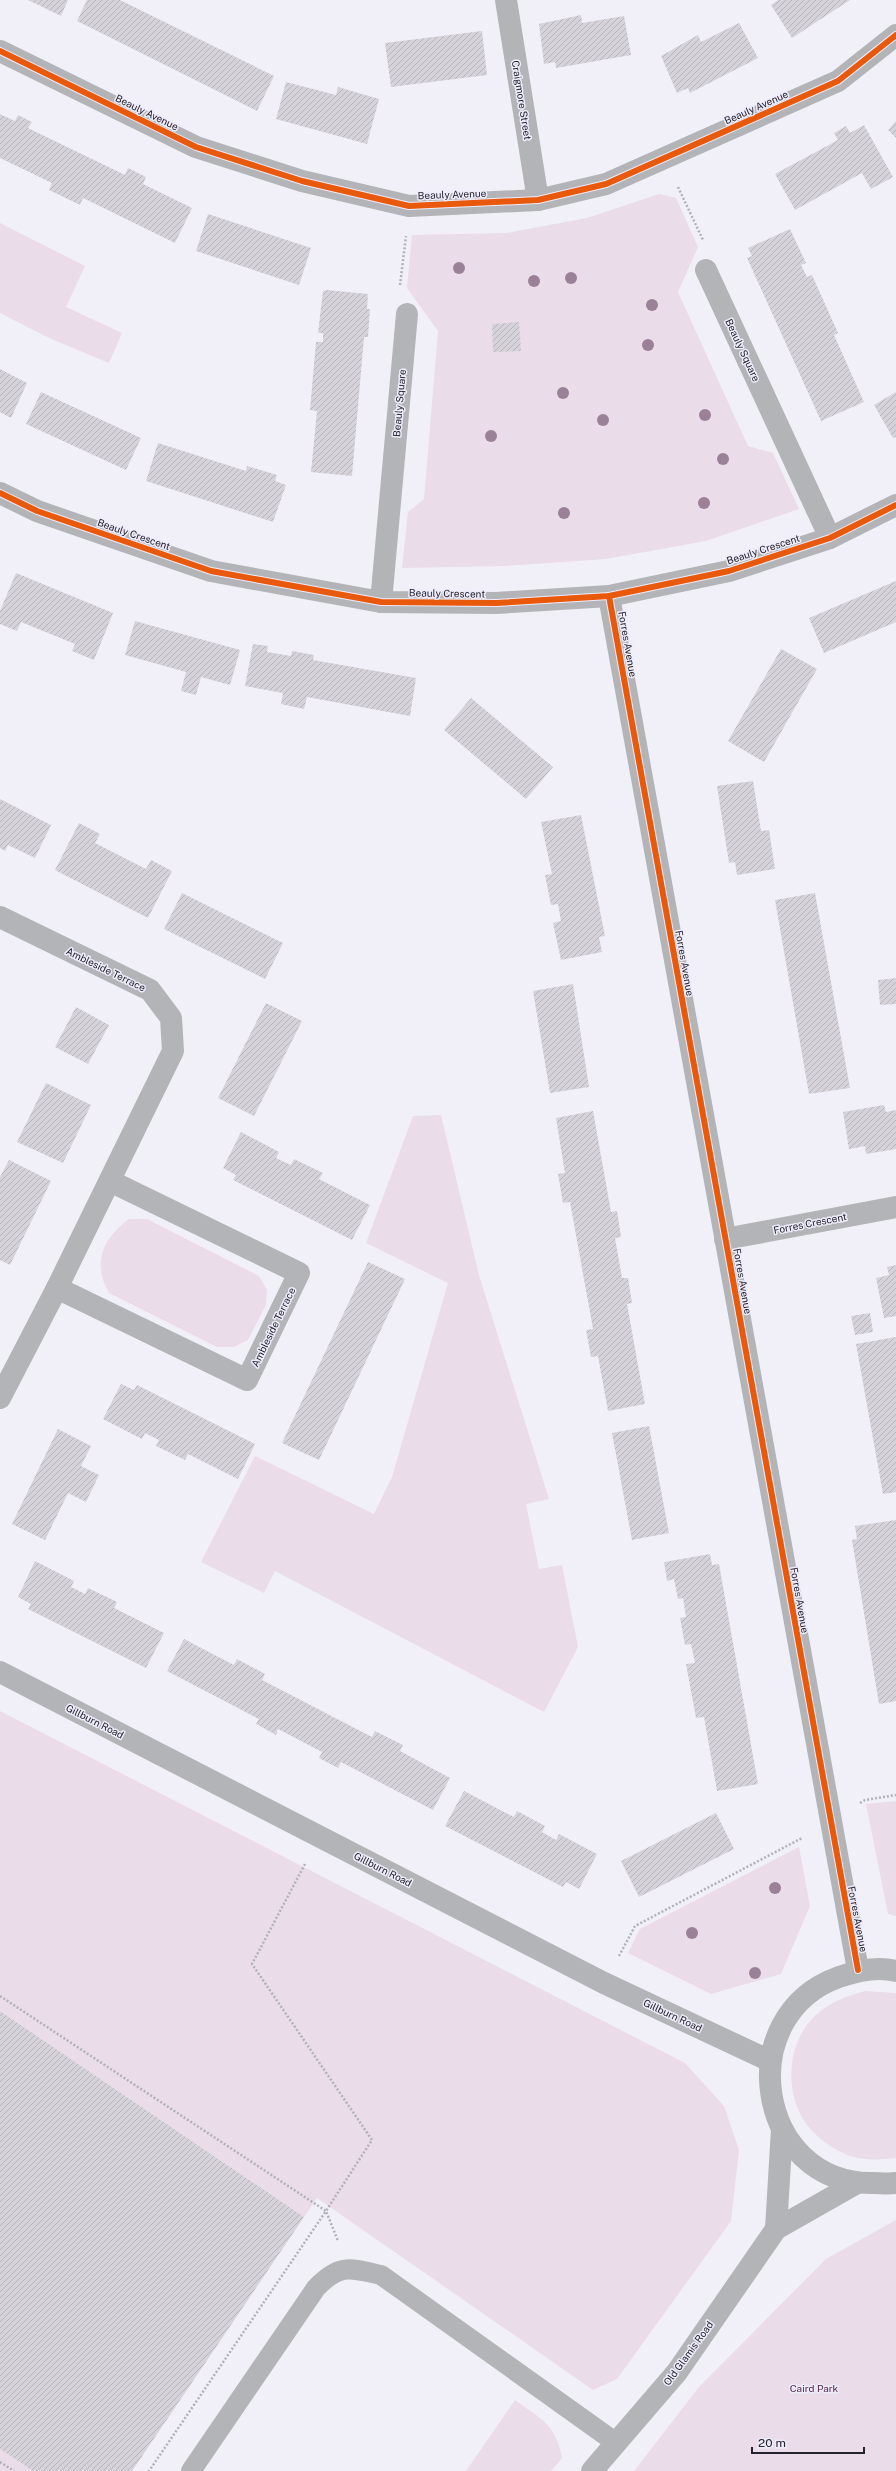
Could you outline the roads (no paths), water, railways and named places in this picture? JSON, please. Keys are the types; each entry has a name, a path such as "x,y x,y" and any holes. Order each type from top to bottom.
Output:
{"street":[{"name":"Craigmore Street","path":"506,0 538,200"},
{"name":"Beauly Avenue","path":"0,51 196,147 302,181 409,206 538,200 606,184 666,159 838,81 896,35"},
{"name":"Beauly Square","path":"706,270 830,538"},
{"name":"Beauly Square","path":"381,602 407,314"},
{"name":"Beauly Crescent","path":"0,493 38,511 211,571 381,602 496,603 609,596 729,571 830,538 896,505"},
{"name":"Forres Avenue","path":"609,596 858,1970"},
{"name":"Ambleside Terrace","path":"0,917 150,990 171,1018 173,1051 57,1288 0,1398"},
{"name":"Ambleside Terrace","path":"57,1288 247,1380 299,1273 110,1181"},
{"name":"Forres Crescent","path":"725,1239 896,1207"},
{"name":"Gillburn Road","path":"0,1672 604,1983 770,2061"},
{"name":"Old Glamis Road","path":"896,1971 858,1970 826,1982 799,2002 780,2028 770,2061 770,2096 782,2129 796,2149 813,2164 834,2176 857,2183 896,2183"},
{"name":"Old Glamis Road","path":"776,2229 782,2129"},
{"name":"Old Glamis Road","path":"592,2471 615,2442 677,2372 776,2229 857,2183"}],"lane":[{"path":"191,2471 316,2288 327,2276 348,2267 381,2275 615,2442"}],"park label":[{"name":"Caird Park","path":"814,2388"}]}
